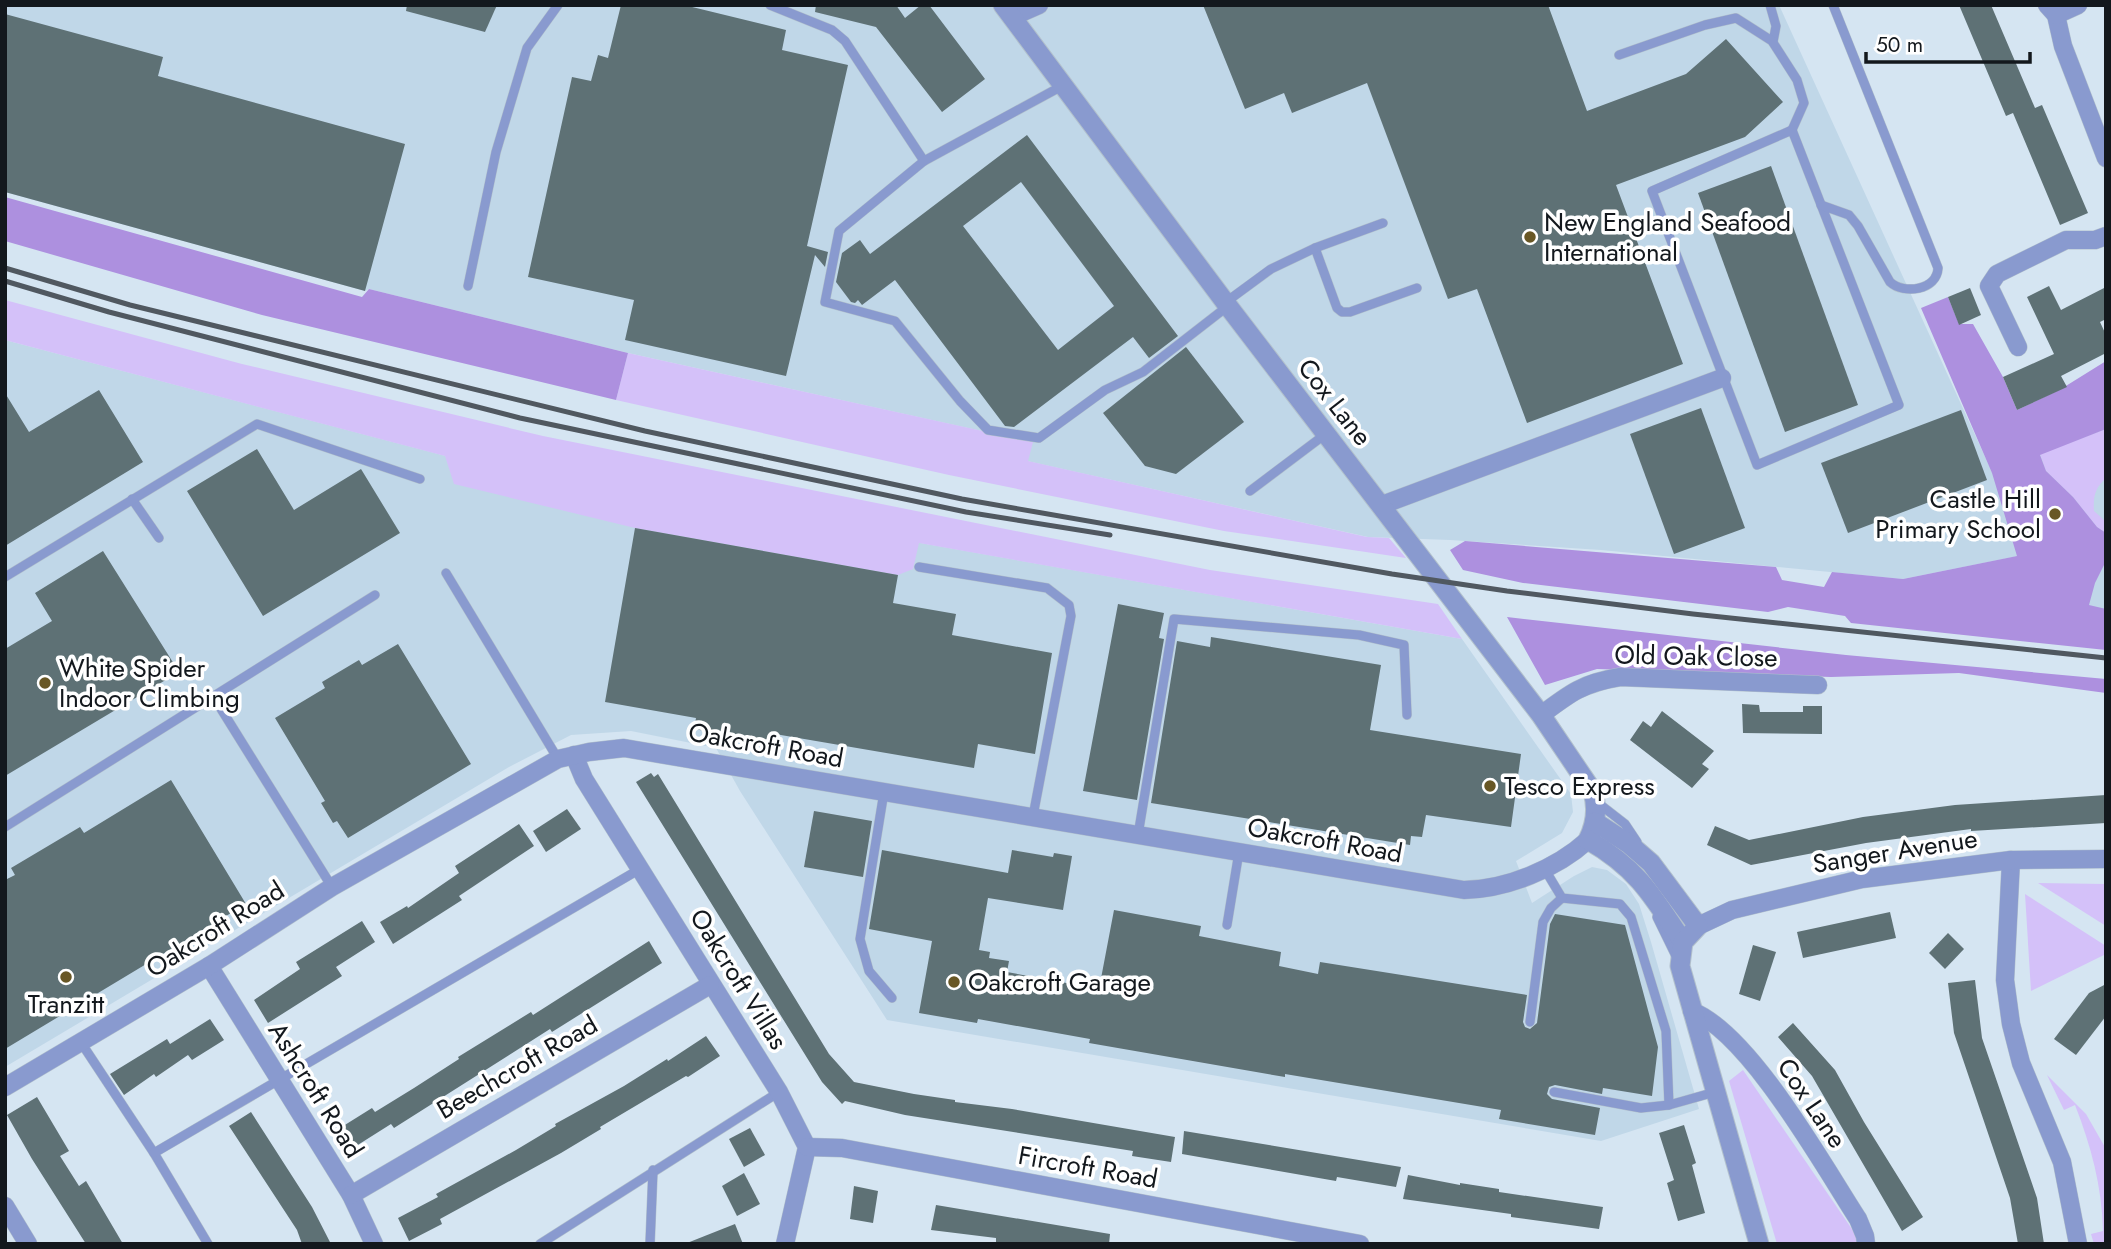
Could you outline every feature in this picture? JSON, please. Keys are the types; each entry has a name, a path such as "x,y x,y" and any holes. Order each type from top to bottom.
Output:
{"street":[{"path":"1008,11 1039,5"},
{"path":"2078,5 2051,10 2106,158"},
{"name":"Cox Lane","path":"1008,11 1227,304 1541,715 1588,782 1593,821"},
{"path":"2018,346 1989,286 1997,274 2066,240 2095,240 2106,236"},
{"path":"1382,505 1722,378"},
{"name":"Old Oak Close","path":"1541,715 1573,691 1596,681 1620,677 1818,685"},
{"name":"Oakcroft Road","path":"5,1087 209,966 332,887 566,757 624,748 1465,890 1487,890 1509,884 1544,868 1579,848 1593,821"},
{"name":"Oakcroft Villas","path":"566,757 584,779 779,1093 807,1147"},
{"path":"1593,821 1629,844 1683,942 1681,966 1692,1011 1759,1244"},
{"name":"Sanger Avenue","path":"1698,926 1732,910 1862,878 2011,860 2106,859"},
{"path":"2011,860 2005,980 2011,1024 2021,1063 2062,1162 2078,1244"},
{"path":"1644,869 1698,926 1683,942"},
{"name":"Ashcroft Road","path":"209,966 351,1195 374,1244"},
{"name":"Beechcroft Road","path":"351,1195 710,985"},
{"name":"Cox Lane","path":"1692,1011 1706,1016 1723,1031 1764,1077 1858,1219 1866,1236 1866,1244"},
{"path":"785,1244 807,1147"},
{"name":"Fircroft Road","path":"807,1147 842,1148 1360,1244"},
{"path":"5,1206 28,1244"}],"lane":[{"path":"468,286 496,152 527,48 558,5"},
{"path":"770,5 832,30 845,41 924,161"},
{"path":"1770,5 1776,26 1773,42"},
{"path":"1821,205 1849,215 1890,282 1896,287 1913,289 1933,282 1938,276 1938,268 1833,5"},
{"path":"1619,55 1705,25 1736,18 1773,42 1797,80 1804,103 1792,130 1652,191 1757,465 1899,405 1792,130"},
{"path":"1062,86 924,161 839,231 825,302 895,321 960,401 988,430 1039,438 1105,390 1143,372 1271,269 1315,248 1383,223"},
{"path":"1315,248 1337,308 1342,312 1350,312 1417,288"},
{"path":"5,577 257,424 421,479"},
{"path":"1250,491 1326,433"},
{"path":"132,499 159,538"},
{"path":"919,567 1047,588 1069,605 1071,616 1033,816"},
{"path":"446,573 566,757"},
{"path":"5,827 374,595"},
{"path":"1138,835 1174,619 1359,635 1404,645 1407,715"},
{"path":"213,695 332,887"},
{"path":"884,792 860,939 869,971 892,998"},
{"path":"1227,925 1239,852"},
{"path":"1544,868 1562,898"},
{"path":"154,1153 640,869"},
{"path":"1644,869 1681,966"},
{"path":"1530,1022 1543,922 1550,908 1562,898 1620,904 1631,916 1666,1031 1669,1105"},
{"path":"79,1041 154,1153 208,1244"},
{"path":"1554,1092 1641,1108 1669,1105 1715,1092"},
{"path":"540,1244 632,1187 653,1170 779,1093"},
{"path":"650,1244 653,1170"}],"shaded area":[{"path":"5,5 1779,5 1992,472 2106,429 2106,650 2018,556 1903,579 1601,550 1368,537 1027,461 1032,442 628,353 369,289 365,291 5,192"},
{"path":"5,197 362,297 369,289 628,353 616,400 262,315 5,241"},
{"path":"1948,297 1959,324 1973,324 2003,377 2017,410 2061,389 2106,361 2106,429 2040,455 2046,471 2073,497 2097,527 2106,533 2106,561 2095,583 2089,605 2106,609 2106,650 1851,623 1845,616 1788,607 1768,612 1523,583 1463,570 1450,550 1465,541 1776,567 1782,580 1824,587 1832,572 1903,579 2017,556 1992,473 1921,308"},
{"path":"5,300 242,364 543,436 1210,570 1438,604 1462,639 919,543 913,569 898,575 635,528 454,484 445,456 5,340"},
{"path":"5,340 480,465 1462,639 1571,794 1573,812 1562,833 1516,861 1532,903 1592,867 1607,870 1626,884 1639,904 1699,1109 1601,1141 887,1020 740,791 716,748 631,731 571,735 509,767 5,1067"},
{"path":"628,353 1033,442 1028,461 1367,537 1389,538 1406,558 1224,531 949,475 616,400"},
{"path":"2106,429 2106,478 2099,485 2094,497 2094,511 2104,520 2104,532 2046,471 2040,454"},
{"path":"1507,617 1846,655 2106,679 2106,693 1959,673 1831,677 1597,669 1545,685"},
{"path":"2038,883 2106,884 2106,926"},
{"path":"2025,894 2106,946 2106,954 2031,991"},
{"path":"1743,1070 1856,1235 1858,1244 1777,1244 1729,1081"},
{"path":"2047,1075 2086,1114 2106,1149 2106,1244 2094,1244 2091,1234 2103,1231 2102,1214 2095,1166 2081,1120 2075,1105 2064,1110"}],"building":[{"path":"407,5 497,5 485,32 406,11"},
{"path":"621,5 684,5 786,30 782,50 848,65 807,246 828,252 825,267 815,255 786,376 625,340 634,300 528,277 572,77 591,81 598,55 608,58"},
{"path":"816,5 896,5 905,18 921,5 929,5 985,79 942,112 876,27 815,12"},
{"name":"New England Seafood International","path":"1203,5 1548,5 1587,111 1686,74 1726,39 1783,102 1745,137 1616,185 1683,364 1527,423 1477,289 1448,299 1367,83 1292,113 1284,93 1245,109"},
{"path":"1959,5 1991,5 2035,108 2042,105 2088,213 2060,225 2013,113 2006,116"},
{"path":"5,14 163,57 158,76 405,144 365,291 5,192"},
{"path":"1027,135 1178,336 1149,358 1133,337 1014,427 1005,426 895,280 862,305 858,300 851,302 836,282 842,253 860,240 870,254","holes":["1021,182 1114,306 1058,350 963,226"]},
{"path":"1771,166 1858,405 1785,432 1698,193"},
{"path":"2049,286 2061,310 2106,287 2106,319 2100,322 2106,335 2106,353 2061,376 2067,387 2017,410 2003,377 2054,354 2027,297"},
{"path":"1970,288 1981,315 1959,325 1948,297"},
{"path":"1186,347 1244,422 1176,474 1145,466 1103,413"},
{"path":"99,390 143,462 5,546 5,393 29,432"},
{"path":"1701,408 1745,528 1674,554 1630,434"},
{"path":"1961,410 1987,480 1848,533 1821,463"},
{"path":"257,449 294,510 361,469 400,533 263,616 187,491"},
{"path":"635,528 898,575 893,603 956,614 952,635 1052,653 1035,754 978,744 974,768 775,734 774,743 694,729 696,718 605,702"},
{"path":"103,551 179,672 5,776 5,649 52,621 35,593"},
{"path":"1118,604 1164,613 1159,638 1164,639 1137,800 1083,791"},
{"path":"1211,637 1381,665 1370,730 1521,754 1511,827 1426,815 1422,837 1411,836 1410,845 1151,803 1177,641 1210,647"},
{"path":"398,644 471,764 348,838 337,821 333,823 321,803 325,801 275,718 325,688 322,682 359,660 362,665"},
{"path":"1742,704 1759,705 1760,712 1803,712 1803,706 1822,706 1822,734 1743,733"},
{"path":"1662,711 1714,751 1702,764 1709,769 1692,788 1630,740 1643,721 1651,727"},
{"path":"651,773 654,777 658,774 829,1054 854,1082 955,1102 1175,1137 1171,1162 1132,1156 1133,1151 905,1115 845,1101 842,1104 822,1082 636,782"},
{"name":"Tranzitt","path":"171,780 246,904 5,1049 5,880 15,875 11,868 80,827 84,833"},
{"path":"2106,795 2106,823 1971,829 1866,843 1751,865 1707,845 1715,826 1749,840 1863,817 1955,805"},
{"path":"567,809 581,829 546,852 533,831"},
{"path":"814,811 872,821 863,877 804,867"},
{"path":"519,824 534,846 459,896 462,900 393,944 380,922 407,906 408,908 459,873 455,866"},
{"path":"882,850 1008,873 1012,850 1053,857 1054,853 1072,856 1063,910 988,898 979,950 990,952 989,958 1009,961 1007,972 1099,989 1114,910 1201,926 1199,936 1281,952 1279,966 1318,974 1320,962 1527,995 1523,1022 1525,1027 1530,1029 1537,1023 1550,924 1555,914 1625,925 1658,1047 1652,1096 1603,1088 1602,1094 1555,1085 1549,1087 1547,1094 1552,1099 1600,1108 1595,1135 1499,1119 1501,1110 1089,1043 1090,1039 978,1019 977,1023 919,1013 932,941 869,929"},
{"path":"1890,912 1896,938 1803,958 1797,932"},
{"path":"362,921 375,942 336,967 342,976 268,1023 254,1000 300,969 296,962"},
{"path":"1948,933 1964,949 1945,969 1929,953"},
{"path":"649,941 662,963 552,1032 550,1029 394,1128 391,1124 353,1148 340,1128 372,1108 375,1112 459,1059 458,1057 531,1012 533,1015"},
{"path":"1753,945 1776,952 1760,1001 1739,994"},
{"path":"1975,980 1982,1038 2037,1198 2044,1244 2018,1244 2010,1198 1954,1033 1948,983"},
{"path":"2106,984 2106,1016 2076,1055 2054,1039 2089,993"},
{"path":"210,1019 224,1040 192,1060 188,1055 124,1095 110,1074 167,1039 170,1044"},
{"path":"1793,1023 1835,1070 1923,1217 1902,1231 1812,1076 1778,1037"},
{"path":"706,1036 720,1056 561,1153 440,1219 442,1224 409,1241 398,1218 438,1197 436,1194 516,1150 556,1126 555,1124 667,1059 668,1061"},
{"path":"37,1097 69,1151 60,1156 79,1186 86,1181 123,1244 86,1244 32,1159 7,1115"},
{"path":"251,1112 312,1207 331,1244 302,1244 297,1230 229,1126"},
{"path":"1684,1125 1696,1163 1692,1165 1705,1213 1678,1221 1667,1183 1674,1180 1659,1133"},
{"path":"750,1128 765,1155 744,1167 729,1139"},
{"path":"1184,1131 1401,1167 1396,1187 1337,1177 1336,1181 1182,1154"},
{"path":"744,1173 760,1204 737,1216 722,1186"},
{"path":"1408,1175 1603,1207 1599,1229 1403,1199"},
{"path":"854,1186 878,1191 873,1223 850,1219"},
{"path":"936,1205 1110,1234 1109,1244 1007,1244 996,1242 996,1238 931,1230"},
{"path":"735,1224 743,1244 687,1244 687,1243"}],"railway":[{"path":"5,268 130,305 645,431 962,499 1392,574 1507,591 1693,614 2106,658"},
{"path":"5,281 109,312 520,418 966,512 1110,535"}],"place":[{"name":"New England Seafood International","path":"1530,237"},
{"name":"Castle Hill Primary School","path":"2055,514"},
{"name":"White Spider Indoor Climbing","path":"45,683"},
{"name":"Tesco Express","path":"1490,786"},
{"name":"Tranzitt","path":"66,977"},
{"name":"Oakcroft Garage","path":"954,982"}]}
